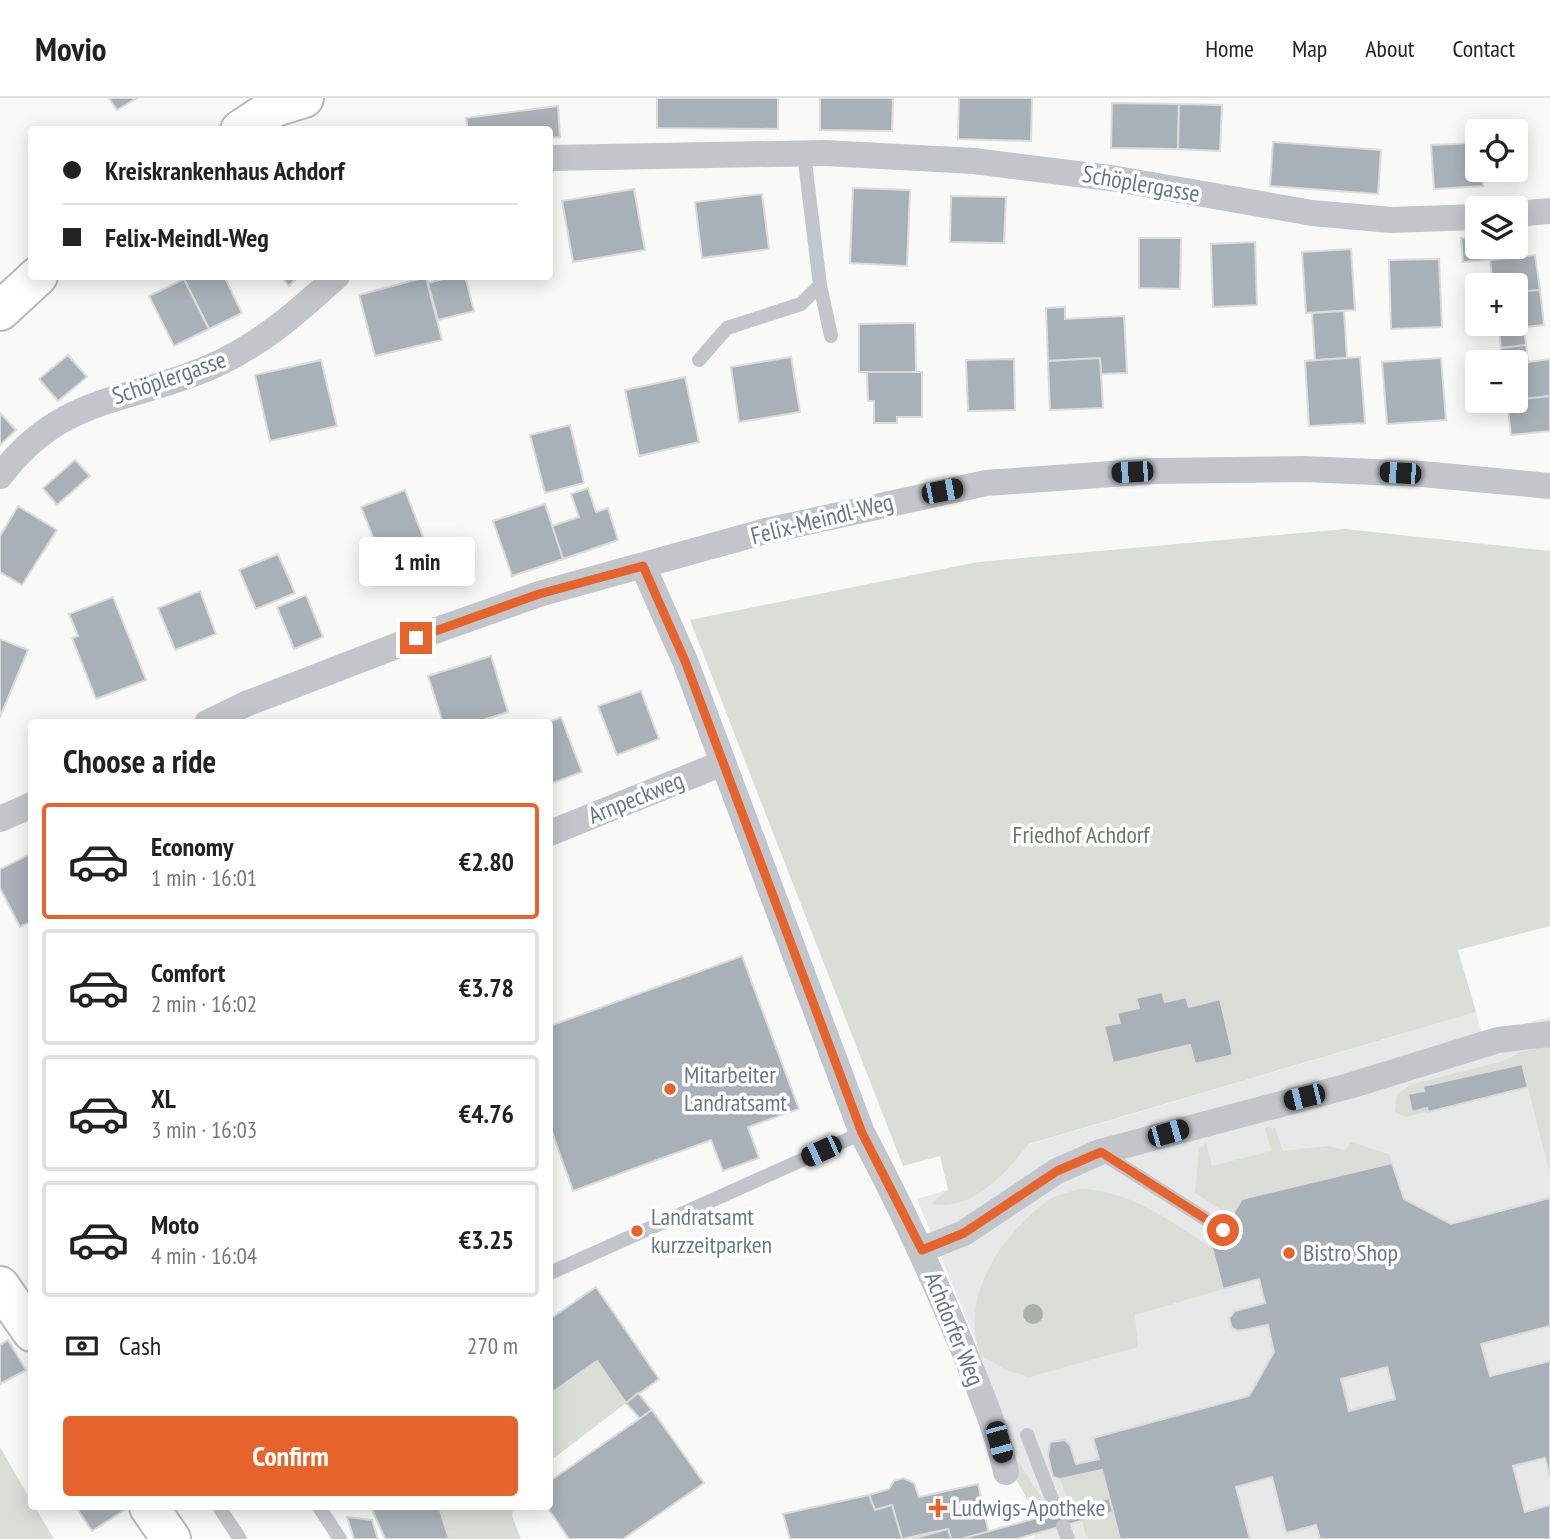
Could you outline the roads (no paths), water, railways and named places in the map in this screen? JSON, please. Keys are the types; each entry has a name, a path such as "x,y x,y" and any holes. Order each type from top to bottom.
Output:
{"street":[{"path":"246,126 275,107 304,98"},
{"name":"Schöplergasse","path":"553,158 804,154 974,161 1042,168 1351,217 1391,220 1465,217"},
{"path":"1528,213 1550,211"},
{"path":"0,311 34,280"},
{"name":"Schöplergasse","path":"0,476 43,432 67,417 103,400 151,388 208,368 249,348 284,324 333,280"},
{"name":"Felix-Meindl-Weg","path":"215,719 246,704 539,594 766,531 919,495 986,483 1065,475 1154,471 1357,470 1550,486"},
{"name":"Achdorfer Weg","path":"643,566 685,661 862,1133 922,1250 986,1407 1006,1472"},
{"name":"Arnpeckweg","path":"553,832 723,763"},
{"path":"0,819 28,807"},
{"path":"922,1250 964,1233 1057,1171 1101,1152 1349,1086 1498,1040 1550,1034"},
{"path":"0,1286 28,1326"},
{"path":"151,1510 171,1539"}],"lane":[{"path":"804,154 820,285 831,335"},
{"path":"699,359 727,328 801,304 820,285"},
{"path":"553,1272 862,1133"},
{"path":"1101,1152 1223,1230"},
{"path":"1027,1435 1057,1512"},
{"path":"221,1510 240,1539"},
{"path":"321,1510 340,1539"}],"place":[{"name":"Mitarbeiter Landratsamt","path":"670,1089"},
{"name":"Landratsamt kurzzeitparken","path":"637,1231"},
{"name":"Bistro Shop","path":"1289,1253"},
{"name":"Ludwigs-Apotheke","path":"938,1508"}],"park label":[{"name":"Friedhof Achdorf","path":"1081,835"}]}
